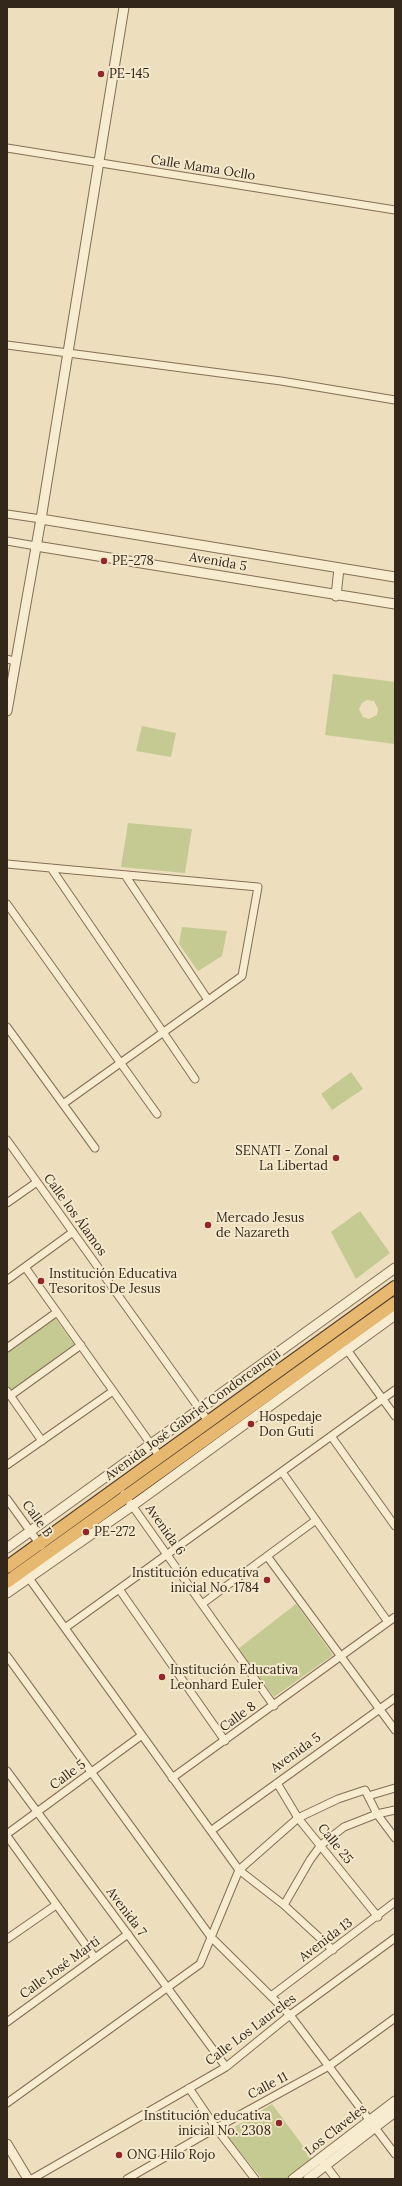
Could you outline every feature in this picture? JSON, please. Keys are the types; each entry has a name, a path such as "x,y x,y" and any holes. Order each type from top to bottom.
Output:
{"highway":[{"name":"Avenida José Gabriel Condorcanqui","path":"7,1567 395,1286"},
{"name":"Avenida José Gabriel Condorcanqui","path":"7,1582 26,1574 47,1553 129,1501 344,1346 395,1303"}],"street":[{"path":"7,711 11,660 41,519 97,163 124,7"},
{"name":"Calle Mama Ocllo","path":"7,148 395,210"},
{"path":"7,345 281,381 395,400"},
{"path":"7,514 41,519"},
{"name":"Avenida 5","path":"41,519 395,577"},
{"path":"7,541 36,546"},
{"name":"Avenida 5","path":"36,546 336,596 395,604"},
{"path":"336,596 339,568"},
{"path":"7,864 258,887 242,976 163,1031 63,1104"},
{"path":"51,868 195,1079"},
{"path":"125,875 208,1000"},
{"path":"7,904 158,1114"},
{"path":"7,1027 95,1148"},
{"name":"Calle los Álamos","path":"7,1140 208,1421"},
{"path":"7,1203 36,1182"},
{"path":"7,1280 73,1232"},
{"path":"25,1267 160,1456"},
{"name":"Avenida José Gabriel Condorcanqui","path":"7,1548 150,1443 395,1268"},
{"path":"7,1348 57,1312"},
{"name":"Avenida José Gabriel Condorcanqui","path":"344,1346 395,1315"},
{"path":"332,1331 395,1416"},
{"path":"42,1441 9,1394 81,1345"},
{"path":"65,1628 118,1588 167,1555 395,1390"},
{"path":"7,1465 113,1391"},
{"path":"331,1436 395,1526"},
{"path":"282,1472 388,1622"},
{"name":"Avenida 6","path":"119,1486 274,1706"},
{"name":"Calle B","path":"7,1499 47,1553"},
{"name":"Avenida José Gabriel Condorcanqui","path":"7,1594 26,1574 129,1501"},
{"path":"202,1604 316,1520"},
{"path":"266,1556 395,1730"},
{"path":"26,1574 172,1778 212,1830 239,1870 284,1905 333,1950"},
{"path":"118,1588 226,1741"},
{"name":"Calle 8","path":"172,1778 226,1741 395,1617"},
{"path":"7,1656 211,1937 290,2015 395,2154"},
{"name":"Avenida 5","path":"212,1830 395,1698"},
{"name":"Calle 5","path":"7,1835 36,1812 92,1773 142,1735"},
{"name":"Avenida 7","path":"7,1771 226,2067"},
{"name":"Calle 25","path":"277,1783 298,1818 378,1916"},
{"path":"368,1796 395,1788"},
{"path":"7,2103 200,1964 239,1870 298,1818 338,1799 365,1790 377,1814 395,1838"},
{"path":"284,1905 310,1860 321,1845 344,1827 377,1814 395,1810"},
{"path":"7,1835 95,1958"},
{"name":"Avenida 13","path":"271,1996 395,1902"},
{"path":"7,1939 56,1905"},
{"name":"Calle José Martí","path":"7,2022 128,1934"},
{"name":"Calle Los Laureles","path":"32,2179 226,2067 290,2015 395,1938"},
{"name":"Calle 11","path":"127,2179 329,2066 395,2018"},
{"path":"189,2088 216,2128 255,2179"},
{"name":"Los Claveles","path":"294,2179 323,2162 372,2124 395,2100"},
{"name":"Los Claveles","path":"372,2124 395,2112"},
{"path":"7,2144 28,2179"},
{"path":"323,2162 336,2179"},
{"name":"Los Claveles","path":"308,2179 323,2162"}],"green space":[{"path":"333,674 395,682 395,744 325,735","holes":["367,700 374,701 378,709 377,715 369,719 363,717 359,709 362,703"]},
{"path":"142,726 176,733 171,757 136,751"},
{"path":"128,823 192,829 185,873 121,867"},
{"path":"182,927 227,931 222,956 198,971 179,944"},
{"path":"351,1072 363,1089 332,1110 321,1094"},
{"path":"360,1211 390,1253 356,1279 331,1232"},
{"path":"55,1318 74,1344 11,1391 7,1386 7,1353"},
{"path":"296,1604 333,1655 274,1697 238,1649"},
{"path":"272,2104 314,2161 291,2179 262,2179 225,2133"}],"place":[{"name":"PE-145","path":"101,74"},
{"name":"PE-278","path":"104,561"},
{"name":"SENATI - Zonal La Libertad","path":"336,1158"},
{"name":"Mercado Jesus de Nazareth","path":"208,1225"},
{"name":"Institución Educativa Tesoritos De Jesus","path":"41,1281"},
{"name":"Hospedaje Don Guti","path":"251,1424"},
{"name":"PE-272","path":"86,1532"},
{"name":"Institución educativa inicial No. 1784","path":"267,1580"},
{"name":"Institución Educativa Leonhard Euler","path":"162,1677"},
{"name":"Institución educativa inicial No. 2308","path":"279,2123"},
{"name":"ONG Hilo Rojo","path":"119,2155"}]}
